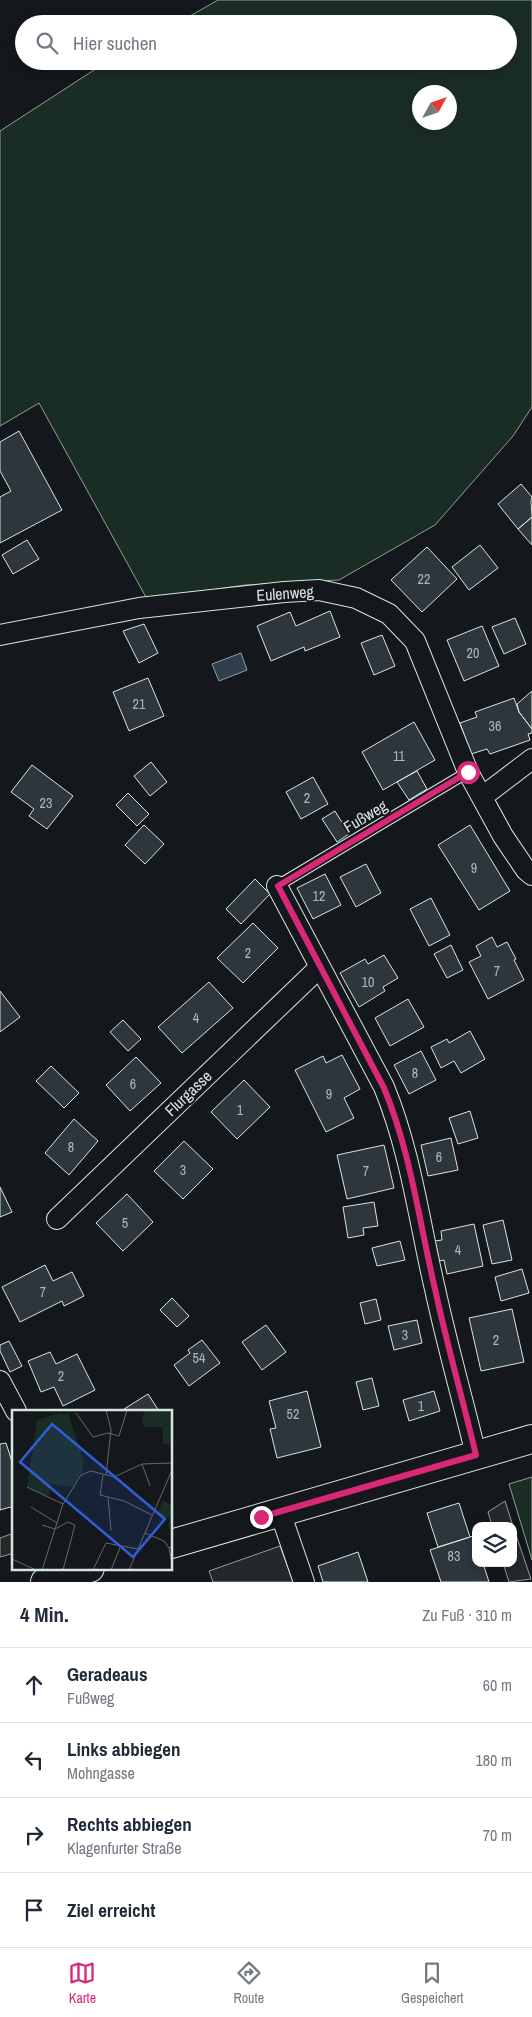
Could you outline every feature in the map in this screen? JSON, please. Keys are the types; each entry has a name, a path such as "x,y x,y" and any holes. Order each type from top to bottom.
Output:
{"main road":[{"path":"172,1544 532,1439"},
{"path":"45,1582 84,1570"}],"street":[{"name":"Eulenweg","path":"0,635 139,608 284,592 319,590 356,598 389,614 415,641 468,772 503,836 526,870 532,875"},
{"path":"482,797 532,758"},
{"path":"278,886 384,1088 397,1119 417,1196 434,1289 476,1455"},
{"name":"Flurgasse","path":"57,1219 320,967"},
{"path":"0,1381 9,1407"},
{"path":"280,1512 304,1582"}],"lane":[{"name":"Fußweg","path":"278,886 468,772"}],"green space":[{"path":"218,0 532,0 532,407 513,436 435,525 339,580 245,585 147,599 39,403 0,426 0,131 94,70 517,70 517,15 192,15"},
{"path":"532,1477 532,1560 509,1484"}],"shaded area":[{"path":"505,1501 512,1522 491,1522 488,1512"},
{"path":"12,1534 12,1554 0,1557 0,1538"},
{"path":"517,1538 531,1579 509,1582 504,1567 517,1567"},
{"path":"280,1546 293,1582 213,1582 209,1571"}],"water":[{"path":"241,653 247,670 219,681 212,664"}],"building":[{"path":"19,431 62,510 0,543 0,497 11,491 0,471 0,442"},
{"path":"521,484 532,497 532,517 518,529 498,504"},
{"path":"532,517 532,545 518,529"},
{"path":"27,540 39,559 13,574 2,555"},
{"path":"480,545 498,568 469,590 452,567"},
{"path":"427,547 457,579 422,612 391,580"},
{"path":"330,611 340,637 305,651 304,647 271,661 257,626 290,612 296,626"},
{"path":"515,618 526,644 504,654 492,627"},
{"path":"144,624 158,653 139,663 123,631"},
{"path":"482,626 499,666 464,681 447,640"},
{"path":"382,635 395,666 374,675 361,643"},
{"path":"148,678 164,716 129,731 113,692"},
{"path":"532,691 532,729 519,712 517,704"},
{"path":"514,698 519,712 532,729 532,733 528,734 530,740 490,754 487,749 471,754 460,723 477,717 475,712"},
{"path":"414,722 435,760 383,790 362,752"},
{"path":"151,762 167,782 150,796 134,776"},
{"path":"32,765 73,796 47,829 29,816 34,809 11,792"},
{"path":"417,771 427,789 409,800 397,782"},
{"path":"313,777 328,804 301,819 286,792"},
{"path":"128,793 149,814 137,826 116,805"},
{"path":"335,811 349,834 337,842 322,819"},
{"path":"144,825 164,844 145,864 125,845"},
{"path":"470,825 510,891 479,910 438,845"},
{"path":"366,864 381,893 356,907 340,877"},
{"path":"325,874 341,905 313,919 297,888"},
{"path":"255,879 270,894 241,924 226,909"},
{"path":"431,898 450,935 429,946 410,909"},
{"path":"253,923 278,948 243,983 217,958"},
{"path":"492,937 497,947 507,942 524,980 488,999 469,962 481,956 476,946"},
{"path":"451,945 463,970 447,978 434,954"},
{"path":"384,955 398,978 383,987 385,991 359,1007 340,973 365,959 368,964"},
{"path":"209,982 233,1008 182,1053 158,1027"},
{"path":"0,991 20,1017 0,1032"},
{"path":"408,999 424,1027 390,1046 375,1018"},
{"path":"123,1020 141,1039 128,1051 110,1032"},
{"path":"470,1031 485,1059 461,1073 454,1061 441,1068 431,1047 447,1039 449,1043"},
{"path":"421,1051 436,1080 409,1094 394,1065"},
{"path":"342,1055 360,1089 344,1098 354,1118 326,1132 295,1070 323,1056 326,1063"},
{"path":"136,1057 161,1083 130,1111 106,1085"},
{"path":"51,1066 79,1093 64,1108 36,1081"},
{"path":"244,1080 270,1107 237,1139 211,1112"},
{"path":"470,1111 478,1138 458,1144 449,1118"},
{"path":"74,1119 98,1141 69,1175 45,1153"},
{"path":"451,1138 458,1170 428,1176 421,1145"},
{"path":"184,1141 213,1169 183,1199 154,1171"},
{"path":"384,1145 394,1188 347,1199 337,1155"},
{"path":"0,1187 12,1212 0,1217"},
{"path":"127,1194 153,1222 123,1251 96,1223"},
{"path":"374,1202 378,1226 363,1228 364,1235 348,1238 343,1207"},
{"path":"503,1220 512,1260 492,1264 483,1225"},
{"path":"474,1224 483,1266 447,1274 444,1260 439,1261 435,1241 442,1240 441,1231"},
{"path":"400,1241 405,1260 377,1266 372,1248"},
{"path":"45,1265 53,1281 72,1272 84,1296 64,1306 62,1301 20,1322 2,1287"},
{"path":"522,1269 529,1293 501,1301 495,1277"},
{"path":"172,1298 189,1316 177,1327 160,1310"},
{"path":"376,1299 381,1320 365,1324 360,1303"},
{"path":"512,1309 524,1362 481,1371 469,1318"},
{"path":"417,1320 422,1343 394,1350 388,1326"},
{"path":"266,1325 286,1352 262,1370 242,1342"},
{"path":"202,1340 220,1363 189,1386 174,1365 190,1353 188,1350"},
{"path":"9,1341 22,1366 10,1372 0,1351 0,1345"},
{"path":"50,1352 56,1364 77,1354 95,1390 63,1406 54,1387 41,1392 28,1361"},
{"path":"372,1378 379,1406 363,1410 356,1382"},
{"path":"307,1391 321,1447 277,1458 270,1429 276,1428 269,1401"},
{"path":"434,1391 440,1411 409,1421 403,1400"},
{"path":"148,1394 158,1410 123,1410"},
{"path":"6,1443 12,1462 12,1507 0,1510 0,1444"},
{"path":"459,1503 470,1537 438,1547 427,1513"},
{"path":"472,1536 472,1567 484,1567 489,1582 441,1582 430,1550"},
{"path":"358,1552 368,1582 323,1582 318,1566"}],"route":[{"path":"261,1517 476,1455 434,1289 417,1196 397,1119 384,1088 278,886 468,772"}]}
